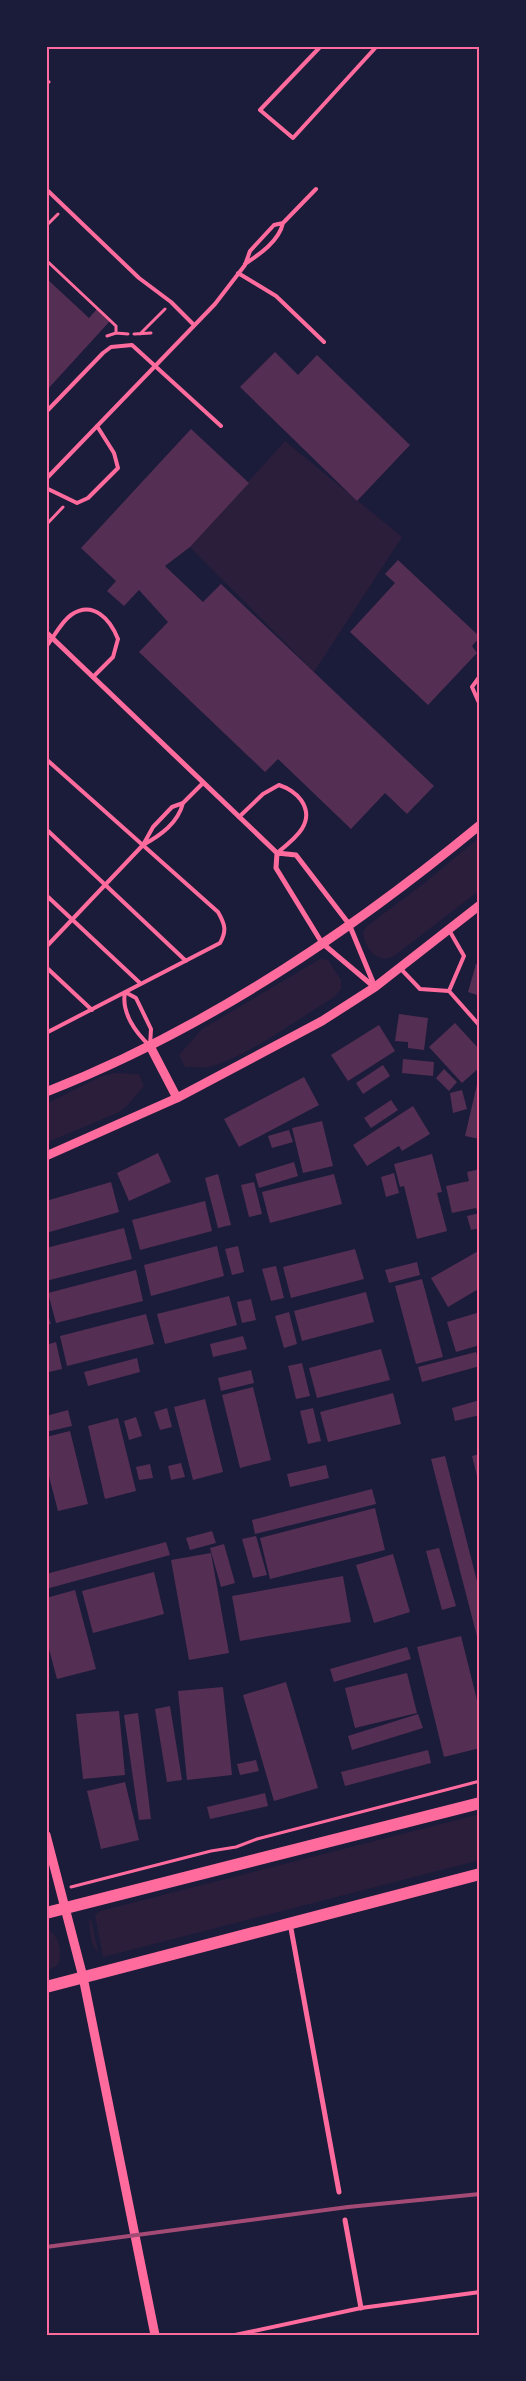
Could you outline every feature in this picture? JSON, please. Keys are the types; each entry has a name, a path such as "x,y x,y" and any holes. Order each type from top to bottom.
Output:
{"main road":[{"path":"46,1914 480,1803"},
{"path":"46,1987 480,1874"}],"street":[{"path":"46,632 277,854 296,855 348,924 375,988"},
{"path":"46,1092 150,1046 245,993 322,943 430,866 480,824"},
{"path":"277,854 276,868 322,943 375,988"},
{"path":"46,1156 177,1098 322,1020 375,988 480,905"},
{"path":"150,1046 177,1098"},
{"path":"46,1837 83,1977 155,2335"},
{"path":"290,1922 340,2192"},
{"path":"345,2220 361,2308"}],"lane":[{"path":"321,46 260,110 293,138 377,46"},
{"path":"46,189 139,278 171,302 194,325"},
{"path":"46,479 215,304 245,265 262,253 281,231 283,223 316,189"},
{"path":"245,265 250,250 274,225 283,223"},
{"path":"238,273 276,296 324,342"},
{"path":"46,412 103,353 111,347 132,345 221,426"},
{"path":"46,488 77,503 88,498 118,468 114,453 97,426"},
{"path":"46,647 70,616 84,608 99,612 113,626 118,639 113,657 93,677"},
{"path":"480,676 472,687 480,705"},
{"path":"46,759 218,912 224,922 226,933 220,944 46,1034"},
{"path":"46,947 143,845 153,827 172,807 183,803 203,783"},
{"path":"239,817 263,794 278,785 288,788 298,796 306,807 308,816 298,836 277,854"},
{"path":"143,845 160,835 180,814 183,803"},
{"path":"46,829 186,961"},
{"path":"46,895 141,984"},
{"path":"449,930 464,956 449,991"},
{"path":"46,967 92,1010"},
{"path":"400,968 420,989 449,991 480,1026"},
{"path":"125,992 136,998 151,1029 150,1046"},
{"path":"125,992 123,1003 137,1035 150,1046"},
{"path":"235,2335 361,2308 480,2292"}],"path":[{"path":"46,226 64,207"},
{"path":"46,260 116,326 116,333"},
{"path":"140,334 171,302"},
{"path":"46,524 69,500"},
{"path":"78,1885 211,1851 236,1847 257,1839 480,1782"}],"shaded area":[{"path":"285,441 402,537 314,672 190,547"},
{"path":"480,837 480,890 394,956 388,958 377,957 369,949 364,938 363,932 367,926 422,885"},
{"path":"320,959 328,960 341,980 341,989 334,997 238,1056 208,1067 185,1067 179,1055 202,1029"},
{"path":"116,1073 139,1074 144,1086 126,1107 117,1113 46,1143 46,1104 102,1076"},
{"path":"480,1814 480,1860 103,1957 95,1915 100,1911"},
{"path":"91,1919 98,1952 93,1946 91,1938 89,1921"},
{"path":"46,1928 57,1940 60,1956 57,1966 46,1971"}],"building":[{"path":"46,278 89,318 97,309 110,321 46,391"},
{"path":"275,352 298,375 317,355 410,445 357,501 240,387"},
{"path":"191,429 249,483 190,547 165,566 203,602 221,584 434,786 407,814 385,793 351,829 278,759 265,772 139,652 168,622 139,590 124,606 107,591 116,581 81,548"},
{"path":"398,560 480,637 472,646 477,653 428,705 350,632 395,583 385,574"},
{"path":"476,964 480,965 480,996 468,992"},
{"path":"399,1014 428,1018 424,1050 408,1048 408,1042 395,1041"},
{"path":"455,1023 480,1050 480,1067 462,1083 429,1047"},
{"path":"379,1025 395,1051 348,1081 331,1055"},
{"path":"403,1059 434,1062 433,1076 402,1073"},
{"path":"383,1065 390,1076 363,1094 356,1083"},
{"path":"444,1069 457,1082 449,1091 436,1078"},
{"path":"304,1077 319,1105 239,1147 224,1119"},
{"path":"478,1080 480,1081 480,1139 465,1136"},
{"path":"462,1090 467,1109 453,1113 450,1093"},
{"path":"391,1100 398,1110 371,1128 364,1118"},
{"path":"413,1106 430,1134 402,1151 399,1146 367,1166 353,1145"},
{"path":"322,1121 333,1166 303,1173 292,1128"},
{"path":"289,1130 293,1142 272,1148 268,1136"},
{"path":"158,1153 171,1182 129,1201 117,1173"},
{"path":"432,1154 442,1192 437,1193 447,1231 417,1239 404,1186 400,1187 394,1164"},
{"path":"294,1162 298,1176 259,1188 255,1174"},
{"path":"480,1169 480,1210 477,1211 476,1208 452,1213 446,1186 469,1181 467,1172"},
{"path":"394,1173 399,1193 386,1197 381,1177"},
{"path":"218,1174 231,1225 218,1228 205,1178"},
{"path":"334,1174 342,1204 270,1223 262,1192"},
{"path":"111,1182 119,1212 46,1233 46,1201"},
{"path":"254,1182 262,1214 249,1217 241,1185"},
{"path":"205,1201 212,1231 140,1250 132,1220"},
{"path":"480,1213 480,1228 471,1230 467,1216"},
{"path":"124,1228 132,1259 46,1281 46,1248"},
{"path":"217,1246 224,1276 151,1296 144,1265"},
{"path":"238,1246 244,1272 232,1275 225,1249"},
{"path":"355,1249 364,1279 291,1298 283,1267"},
{"path":"480,1250 480,1288 448,1307 431,1278"},
{"path":"417,1262 420,1275 389,1283 385,1270"},
{"path":"276,1266 284,1298 271,1301 262,1269"},
{"path":"136,1270 143,1301 56,1323 48,1293"},
{"path":"422,1279 443,1357 416,1364 395,1286"},
{"path":"366,1292 374,1322 302,1341 294,1311"},
{"path":"229,1296 237,1325 165,1344 157,1314"},
{"path":"251,1299 256,1320 242,1323 237,1302"},
{"path":"46,1309 51,1324 46,1325"},
{"path":"289,1312 297,1344 284,1348 275,1316"},
{"path":"480,1312 480,1345 456,1352 447,1322"},
{"path":"146,1314 154,1344 67,1366 60,1336"},
{"path":"243,1336 247,1349 213,1357 210,1344"},
{"path":"56,1342 62,1369 49,1372 46,1360 46,1345"},
{"path":"381,1349 390,1380 317,1398 309,1368"},
{"path":"476,1352 480,1366 422,1382 418,1367"},
{"path":"137,1358 140,1372 88,1386 84,1372"},
{"path":"302,1363 310,1396 296,1399 288,1366"},
{"path":"251,1370 254,1383 221,1391 218,1378"},
{"path":"253,1387 271,1460 240,1468 222,1395"},
{"path":"393,1393 401,1424 328,1442 320,1412"},
{"path":"205,1399 223,1472 193,1480 174,1407"},
{"path":"480,1400 480,1415 455,1421 452,1408"},
{"path":"167,1408 172,1427 160,1430 154,1412"},
{"path":"313,1408 321,1441 308,1444 300,1411"},
{"path":"68,1410 72,1426 46,1432 46,1416"},
{"path":"136,1417 142,1436 129,1440 124,1421"},
{"path":"118,1418 136,1491 105,1499 88,1426"},
{"path":"70,1431 88,1504 58,1511 46,1465 46,1437"},
{"path":"480,1454 480,1484 479,1484 472,1456"},
{"path":"445,1456 480,1593 480,1648 431,1459"},
{"path":"181,1463 185,1477 171,1480 168,1466"},
{"path":"150,1464 153,1478 139,1480 136,1467"},
{"path":"326,1465 329,1478 290,1487 287,1474"},
{"path":"372,1489 376,1504 255,1534 252,1520"},
{"path":"375,1508 385,1550 270,1579 260,1538"},
{"path":"212,1531 216,1543 190,1550 186,1538"},
{"path":"256,1536 267,1575 253,1578 242,1539"},
{"path":"166,1542 170,1555 46,1589 46,1574"},
{"path":"224,1544 235,1583 221,1587 210,1548"},
{"path":"439,1548 456,1606 442,1610 426,1551"},
{"path":"211,1553 229,1653 189,1660 171,1560"},
{"path":"393,1554 410,1612 374,1623 356,1565"},
{"path":"154,1572 164,1614 93,1633 82,1591"},
{"path":"343,1576 351,1622 240,1641 232,1596"},
{"path":"75,1590 96,1669 57,1679 46,1638 46,1598"},
{"path":"461,1636 480,1712 480,1748 444,1757 417,1647"},
{"path":"407,1647 411,1659 334,1682 330,1669"},
{"path":"407,1673 417,1713 355,1728 345,1688"},
{"path":"286,1682 318,1788 274,1801 243,1695"},
{"path":"223,1687 232,1775 187,1780 178,1691"},
{"path":"170,1706 182,1780 167,1782 155,1709"},
{"path":"119,1711 125,1775 83,1779 76,1714"},
{"path":"138,1713 151,1819 139,1820 124,1715"},
{"path":"418,1714 423,1728 352,1750 348,1736"},
{"path":"428,1750 431,1763 345,1786 341,1772"},
{"path":"256,1760 259,1771 240,1775 237,1764"},
{"path":"125,1782 139,1840 101,1849 87,1791"},
{"path":"265,1793 268,1806 210,1819 207,1807"}],"railway":[{"path":"46,2247 348,2207 480,2194"}]}
